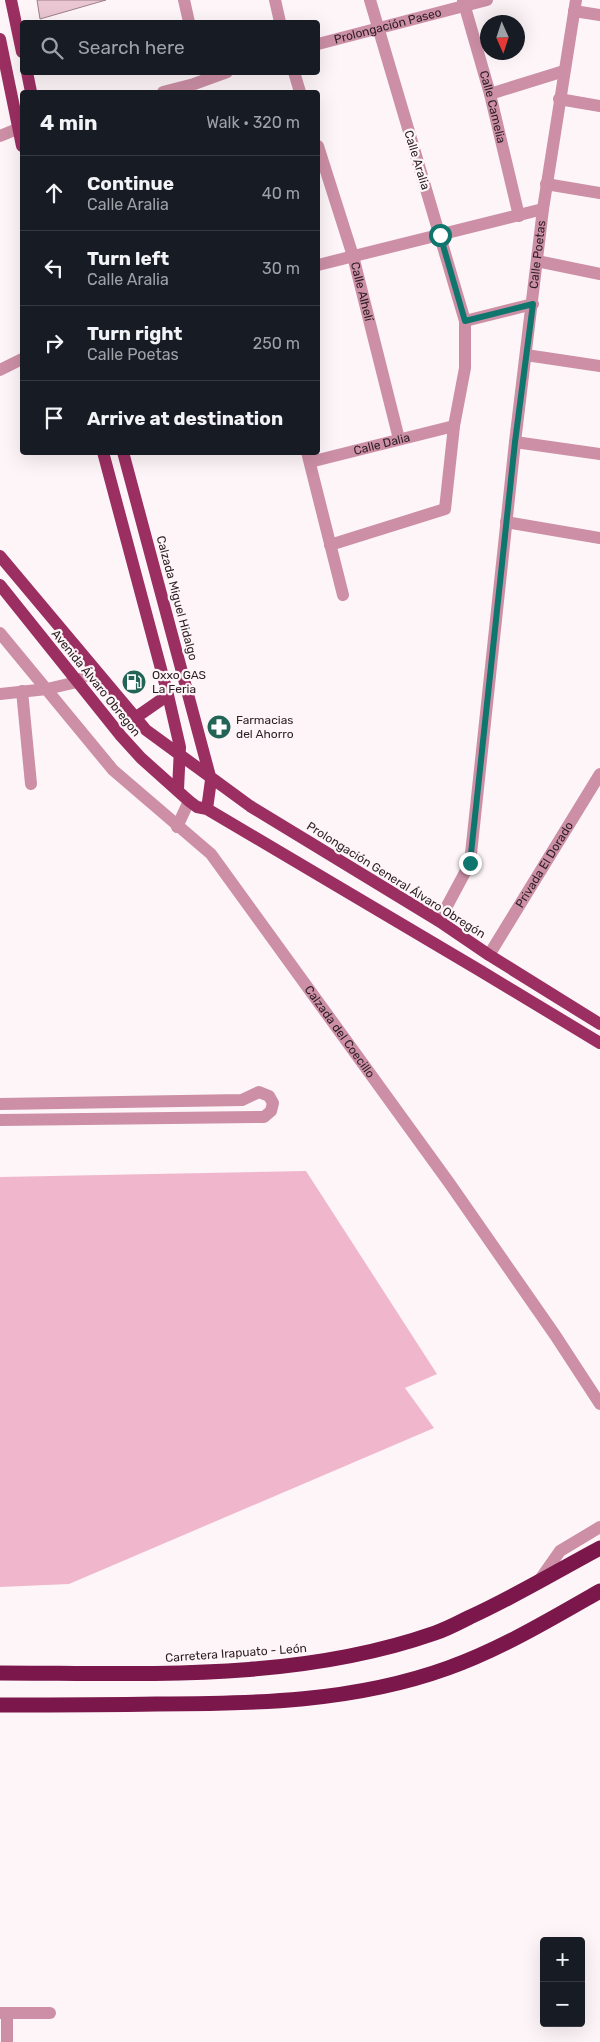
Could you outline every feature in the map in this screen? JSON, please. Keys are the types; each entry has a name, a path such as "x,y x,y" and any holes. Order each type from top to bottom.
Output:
{"highway":[{"name":"Carretera Irapuato - León","path":"0,1672 195,1673 270,1668 327,1661 382,1649 436,1633 491,1607 600,1548"},
{"path":"0,1705 273,1702 333,1696 392,1684 448,1668 504,1644 600,1591"}],"main road":[{"path":"12,0 20,42"},
{"path":"0,39 20,128"},
{"path":"28,75 31,90"},
{"path":"103,455 168,695 180,747 178,790 197,807 207,809 600,1043"},
{"name":"Calzada Miguel Hidalgo","path":"124,455 211,780 207,809"},
{"name":"Avenida Álvaro Obregon","path":"0,556 93,670 135,718 146,730 180,756"},
{"name":"Avenida Álvaro Obregon","path":"0,585 76,682 141,758 178,790"},
{"path":"135,718 168,695"},
{"name":"Prolongación General Álvaro Obregón","path":"180,756 211,780 250,806 439,921 489,955 600,1024"}],"street":[{"path":"184,0 189,20"},
{"path":"275,0 280,20"},
{"name":"Calle Aralia","path":"330,545 445,509 454,426 466,368 465,321 370,0"},
{"name":"Prolongación Paseo","path":"320,44 464,4 487,0"},
{"name":"Calle Camelia","path":"464,4 490,94 519,216"},
{"path":"575,6 600,15"},
{"name":"Calle Poetas","path":"439,921 470,863 506,522 546,184 575,6"},
{"path":"490,94 564,71"},
{"path":"171,90 204,82 220,75"},
{"path":"295,75 299,90"},
{"path":"560,99 600,106"},
{"path":"0,136 20,128"},
{"name":"Calle Alhelí","path":"320,152 353,256 399,439"},
{"path":"546,184 600,192"},
{"path":"320,265 543,209"},
{"path":"537,261 600,274"},
{"path":"465,321 533,304"},
{"path":"526,355 600,366"},
{"path":"0,370 20,360"},
{"name":"Calle Dalia","path":"320,455 454,426"},
{"path":"515,442 600,454"},
{"path":"309,457 343,595"},
{"path":"506,522 600,538"},
{"name":"Calzada del Coecillo","path":"0,634 113,770 177,827 211,854 450,1184 555,1335 600,1404"},
{"path":"0,694 47,689 76,682 93,670"},
{"path":"22,691 31,784"},
{"name":"Privada El Dorado","path":"489,955 600,774"},
{"path":"177,827 189,801"},
{"path":"0,1104 242,1100 259,1092 269,1096 273,1103 271,1111 264,1117 0,1120"},
{"path":"69,1103 70,1119"},
{"path":"539,1581 560,1550 600,1527"},
{"path":"7,2042 3,2013 50,2013"}],"shaded area":[{"path":"306,1171 437,1374 405,1388 434,1428 69,1584 0,1587 0,1177"}],"building":[{"path":"37,0 106,0 40,19"}],"place":[{"name":"Oxxo GAS La Feria","path":"134,682"},
{"name":"Farmacias del Ahorro","path":"219,727"}],"route":[{"path":"440,235 465,321 533,304 515,442 470,863"}]}
